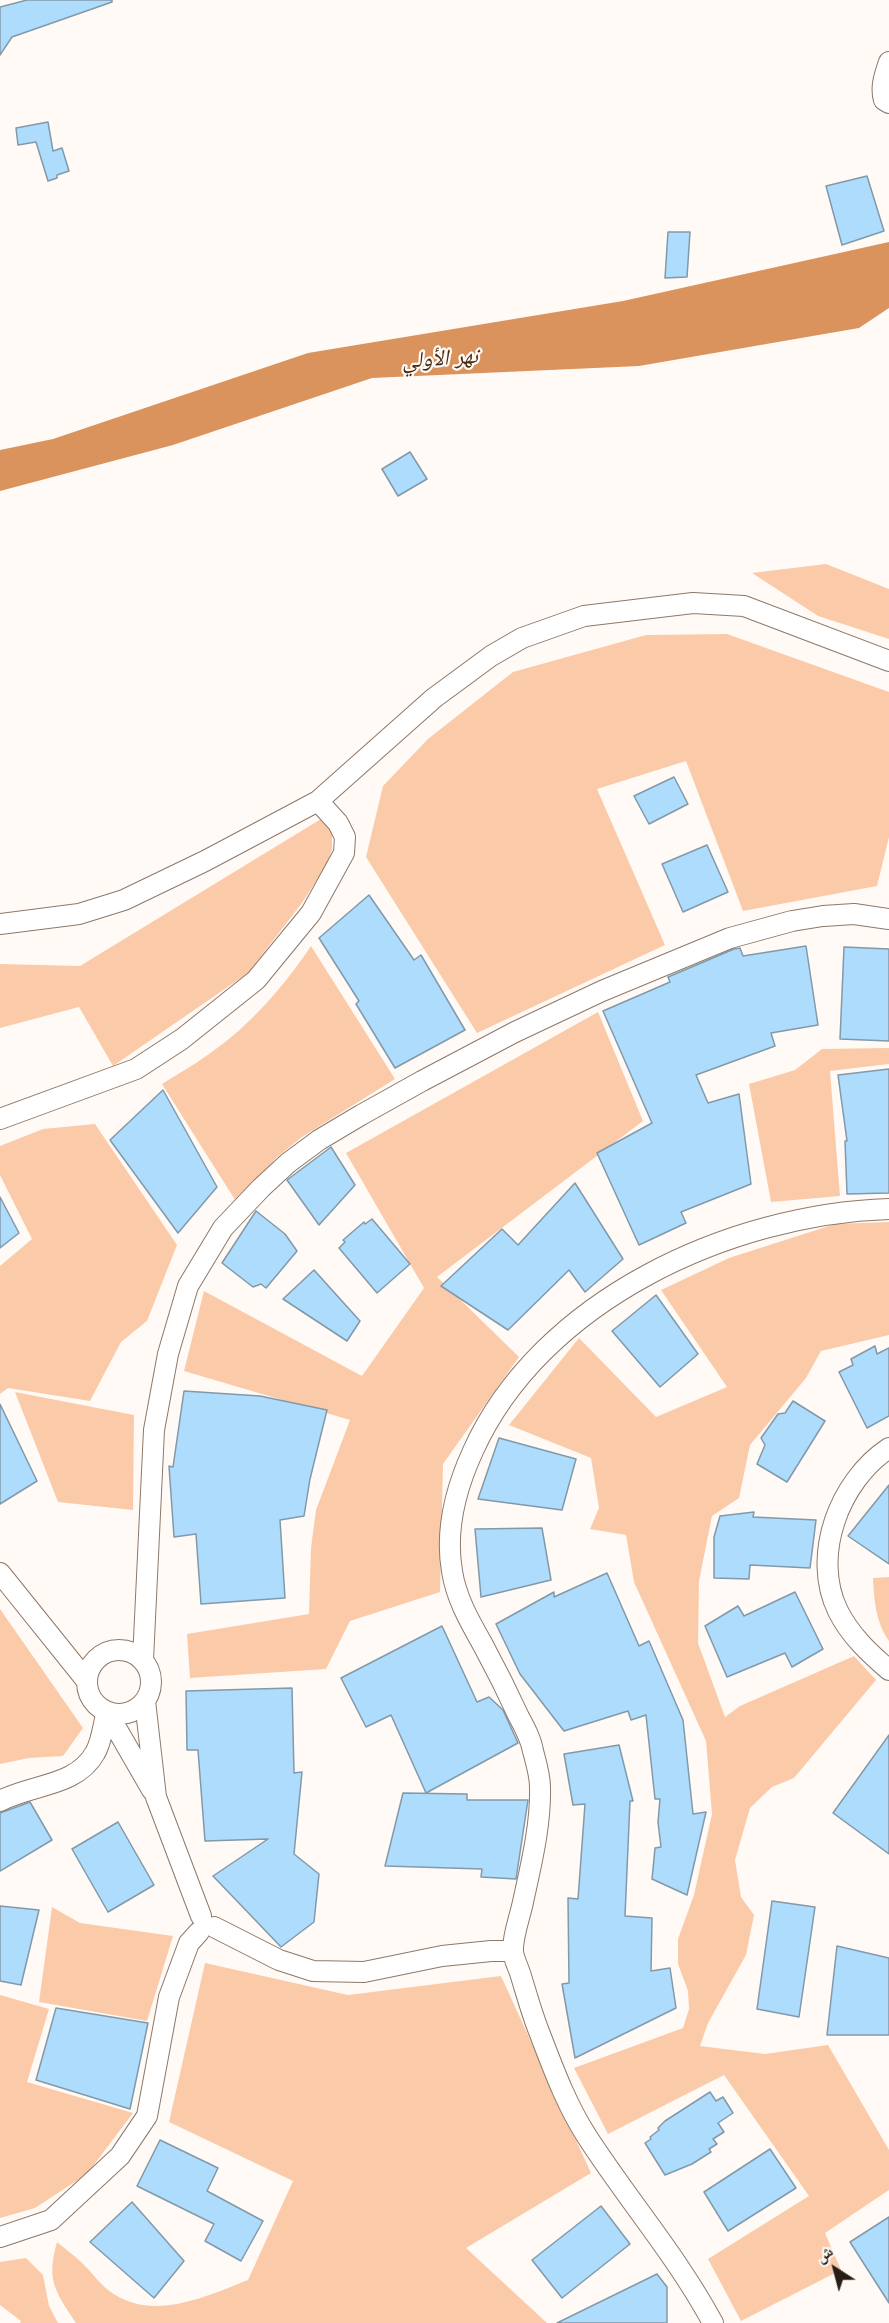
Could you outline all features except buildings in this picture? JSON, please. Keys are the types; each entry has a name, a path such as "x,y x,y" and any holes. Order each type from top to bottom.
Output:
{"street":[{"path":"889,62 884,75 882,94 884,100 889,103"},
{"path":"0,924 73,915 124,900 205,861 318,801 434,698 481,663 522,638 584,616 693,603 744,606 889,661"},
{"path":"0,1119 136,1069 182,1039 256,980 311,913 344,853 345,837 342,830 318,801"},
{"path":"143,1660 154,1430 168,1354 188,1286 223,1228 261,1188 288,1163 319,1140 361,1115 505,1037 602,991 730,938 792,921 855,914 889,919"},
{"path":"713,2323 672,2256 585,2133 561,2089 533,2015 513,1951 536,1841 540,1785 532,1744 508,1692 461,1604 452,1573 449,1540 454,1505 466,1466 485,1424 507,1394 533,1363 590,1310 617,1291 697,1252 770,1226 835,1213 889,1209"},
{"path":"889,1448 865,1469 848,1492 837,1513 829,1539 827,1566 830,1588 846,1626 861,1644 889,1670"},
{"path":"0,1573 86,1680 92,1699 98,1707 107,1712 127,1713 137,1709 145,1701 152,1681 143,1660 124,1650 113,1650 103,1654 95,1661 86,1680"},
{"path":"145,1701 156,1797"},
{"path":"107,1712 156,1797 204,1925 279,1960 313,1971 364,1972 442,1956 513,1951"},
{"path":"0,1801 58,1781 84,1769 96,1751 107,1712"},
{"path":"0,2238 51,2220 120,2156 147,2116 170,1997 189,1943 204,1925"}],"shaded area":[{"path":"826,564 889,589 889,639 818,616 752,573"},
{"path":"727,634 889,692 889,837 877,886 743,911 686,761 597,789 665,945 477,1033 366,857 383,786 428,739 513,672 646,635"},
{"path":"321,819 332,833 332,849 328,862 302,903 248,973 113,1066 79,1007 0,1028 0,964 80,966"},
{"path":"311,946 395,1079 302,1137 276,1158 237,1203 162,1084 203,1058 238,1031 278,990"},
{"path":"598,1012 643,1121 437,1277 519,1357 443,1464 440,1592 350,1621 326,1669 190,1678 187,1634 309,1614 311,1548 316,1510 350,1420 184,1371 204,1291 362,1376 424,1288 346,1153"},
{"path":"889,1048 889,1064 830,1071 840,1196 771,1202 749,1084 795,1070 822,1049"},
{"path":"95,1124 177,1245 147,1321 121,1342 90,1401 8,1388 0,1394 0,1266 32,1239 0,1175 0,1146 43,1129"},
{"path":"889,1222 889,1335 821,1351 806,1378 750,1445 739,1498 712,1516 699,1581 698,1643 725,1717 740,1706 854,1656 876,1680 794,1778 772,1787 750,1808 735,1860 741,1897 754,1915 746,1955 708,2023 700,2046 765,2054 828,2045 889,2150 889,2190 825,2233 841,2270 741,2321 708,2259 809,2196 724,2075 608,2134 574,2068 683,2028 689,2009 688,1991 678,1964 678,1939 694,1895 712,1814 706,1741 634,1582 626,1535 590,1529 599,1508 591,1458 509,1425 579,1338 656,1417 727,1387 661,1290 729,1258 835,1224"},
{"path":"15,1392 134,1415 133,1510 58,1502"},
{"path":"889,1577 889,1641 878,1619 873,1578"},
{"path":"0,1609 83,1728 63,1756 29,1758 0,1764"},
{"path":"52,1907 80,1923 173,1936 147,2021 39,2002"},
{"path":"205,1963 348,1995 501,1976 591,2173 466,2248 547,2323 76,2323 54,2285 52,2267 57,2242 79,2260 101,2284 124,2300 142,2305 178,2304 248,2280 293,2181 169,2122"},
{"path":"0,1995 49,2009 27,2082 133,2113 87,2174 35,2208 0,2218"},
{"path":"26,2258 43,2275 49,2306 58,2323 20,2323 21,2321 0,2305 0,2262"}],"water":[{"name":"نهر الأولي","path":"889,242 889,308 859,328 639,366 372,378 173,445 0,491 0,450 53,439 308,353 623,301"}]}
